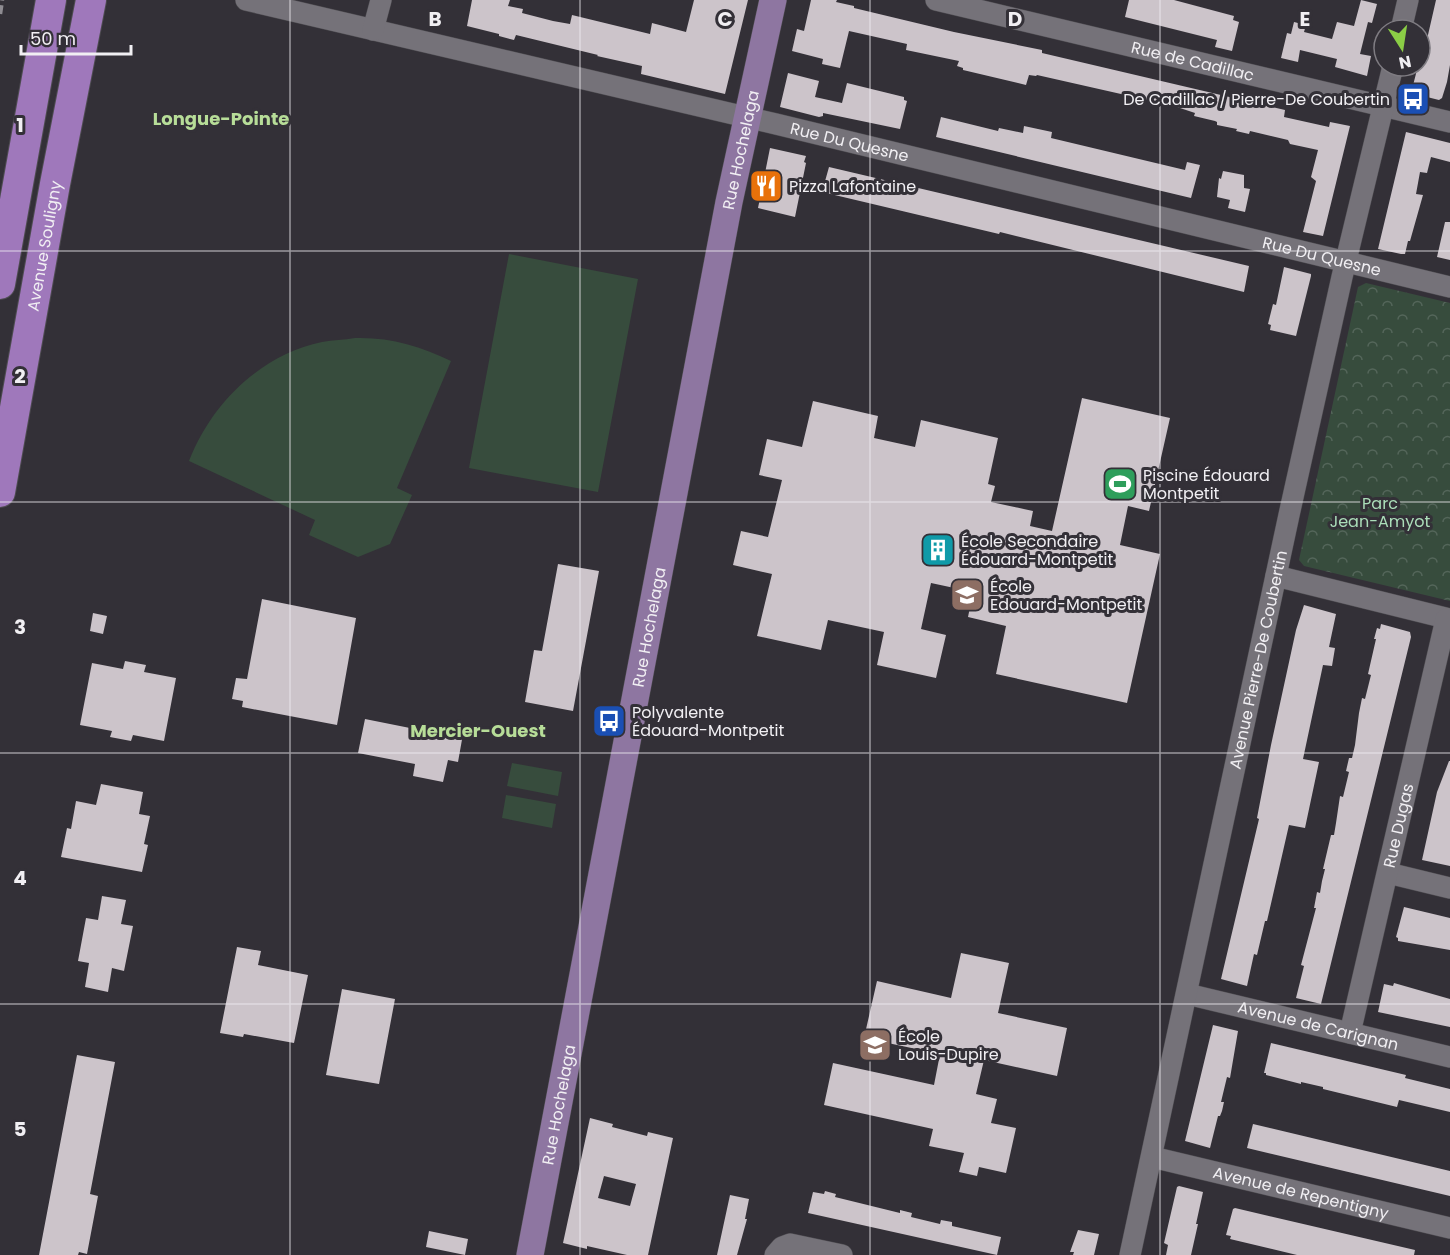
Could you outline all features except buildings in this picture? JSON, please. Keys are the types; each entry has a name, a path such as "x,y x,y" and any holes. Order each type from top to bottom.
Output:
{"highway":[{"path":"0,284 51,0"},
{"name":"Avenue Souligny","path":"0,492 55,184 91,0"}],"main road":[{"name":"Rue Hochelaga","path":"531,1255 746,118 773,0"}],"street":[{"name":"Rue Du Quesne","path":"246,0 1450,287"},
{"path":"373,30 381,0"},
{"name":"Rue de Cadillac","path":"936,0 1450,122"},
{"path":"1404,18 1408,0"},
{"name":"Avenue Pierre-De Coubertin","path":"1130,1255 1276,576 1346,262 1390,78"},
{"path":"1276,576 1448,619"},
{"name":"Rue Dugas","path":"1350,1033 1448,619"},
{"path":"1388,873 1450,888"},
{"name":"Avenue de Carignan","path":"1187,994 1450,1057"},
{"name":"Avenue de Repentigny","path":"1152,1157 1450,1228"},
{"path":"775,1255 782,1246 790,1244 842,1255"}],"green space":[{"path":"509,254 638,279 598,492 469,468"},
{"name":"Parc Jean-Amyot","path":"1366,283 1450,303 1450,601 1304,566 1299,560 1358,287"},
{"path":"355,338 380,339 404,344 451,361 397,488 412,495 390,544 358,557 309,535 315,520 189,461 210,420 240,385 258,370 299,349 322,342"},
{"path":"512,763 562,772 558,796 507,786"},
{"path":"506,795 556,804 552,828 502,818"}],"railway":[{"path":"0,14 2,0"}],"place":[{"name":"De Cadillac / Pierre-De Coubertin","path":"1413,99"},
{"name":"Pizza Lafontaine","path":"766,186"},
{"name":"Piscine Édouard Montpetit","path":"1120,484"},
{"name":"École Secondaire Édouard-Montpetit","path":"938,550"},
{"name":"École Edouard-Montpetit","path":"967,595"},
{"name":"Polyvalente Édouard-Montpetit","path":"609,721"},
{"name":"École Louis-Dupire","path":"875,1045"}],"district":[{"name":"Longue-Pointe","path":"221,119"},
{"name":"Mercier-Ouest","path":"478,731"}]}
